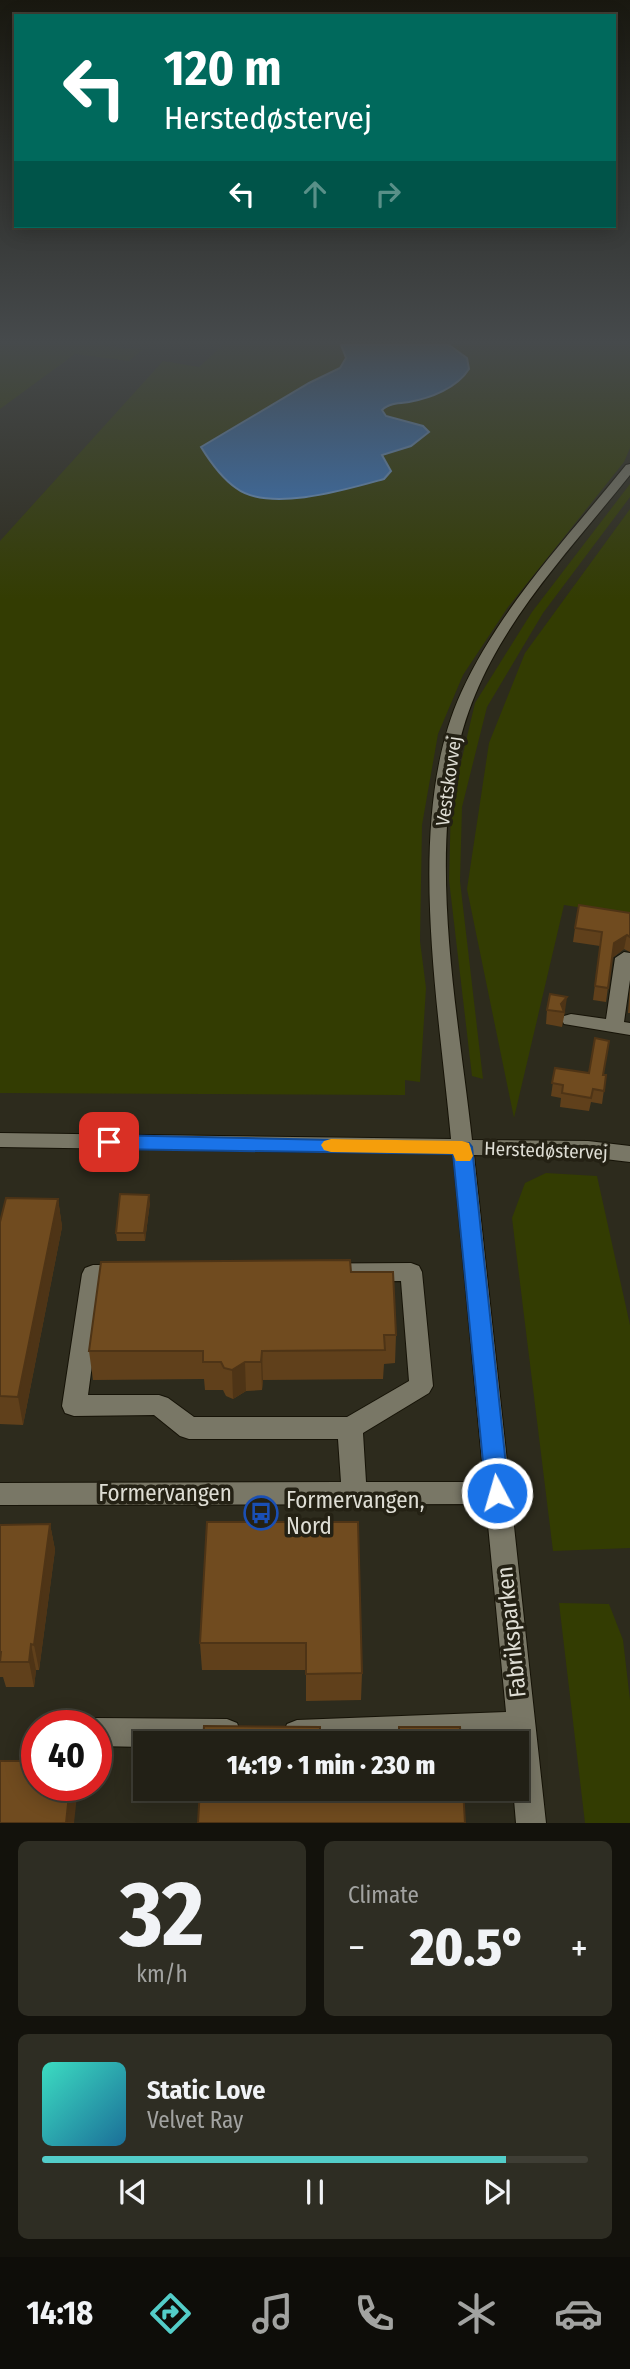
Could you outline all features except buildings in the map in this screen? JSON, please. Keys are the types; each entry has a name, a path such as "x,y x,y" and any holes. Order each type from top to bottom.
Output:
{"street":[{"name":"Vestskovvej","path":"462,1147 443,956 438,866 444,775 455,727 493,647 630,467"},
{"path":"571,1020 622,1028 624,958 630,959"},
{"name":"Herstedøstervej","path":"0,1140 588,1149 630,1154"},
{"name":"Fabriksparken","path":"462,1147 531,1823"},
{"path":"411,1272 421,1386 349,1428 189,1428 159,1405 75,1406 93,1274 411,1272"},
{"path":"349,1428 354,1493"},
{"name":"Formervangen","path":"0,1494 497,1493"},
{"path":"112,1732 261,1734 520,1726"}],"green space":[{"path":"100,430 630,430 630,448 624,462 508,607 463,675 438,734 422,825 420,941 426,988 420,1082 405,1080 405,1095 0,1093 0,541"},
{"path":"630,484 630,497 543,613 487,707 462,807 460,881 483,1079 472,1076 449,880 451,805 475,703 532,612"},
{"path":"630,509 630,915 564,905 514,1118 467,889 489,743 525,653"},
{"path":"546,1173 597,1176 630,1325 630,1548 553,1551 512,1218 525,1183"},
{"path":"559,1603 609,1604 623,1640 630,1700 630,1823 585,1823"}],"water":[{"path":"230,430 429,432 411,446 382,455 391,471 384,479 330,493 288,499 268,499 236,488 226,480 201,447"}],"slow traffic":[{"path":"331,1145 462,1147 463,1156"}],"place":[{"name":"Formervangen, Nord","path":"261,1513"}],"route":[{"path":"109,1142 462,1147 497,1493"}]}
